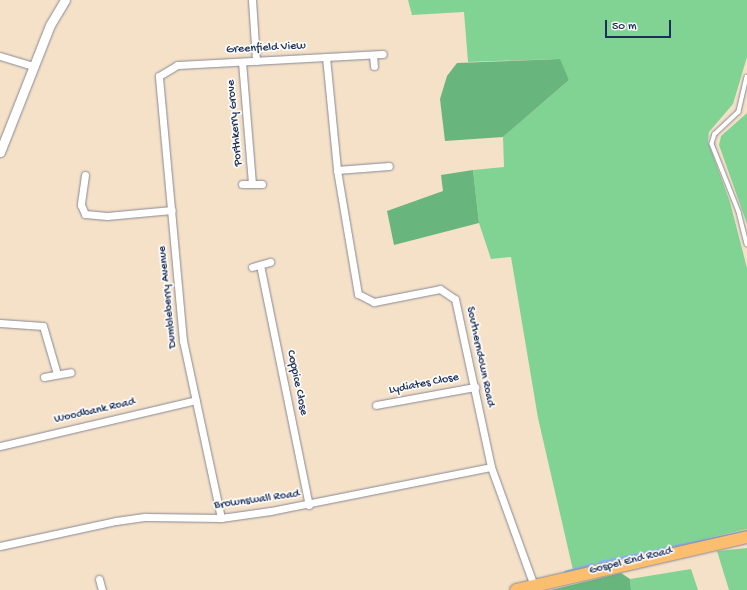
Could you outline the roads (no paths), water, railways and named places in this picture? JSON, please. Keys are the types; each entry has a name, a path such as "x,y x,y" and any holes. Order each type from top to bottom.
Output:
{"main road":[{"name":"Gospel End Road","path":"516,590 747,537"}],"street":[{"path":"0,152 33,66 65,0"},
{"path":"252,0 256,61"},
{"name":"Greenfield View","path":"162,72 176,65 383,54"},
{"path":"373,55 374,66"},
{"path":"0,56 33,66"},
{"name":"Southerndown Road","path":"326,57 337,170 358,294 374,302 440,289 449,292 455,299 491,467 534,586"},
{"name":"Porthkerry Grove","path":"242,62 252,183"},
{"name":"Dumbleberry Avenue","path":"162,72 158,86 172,210 183,341 221,518"},
{"path":"337,170 389,166"},
{"path":"85,175 81,205 85,214 107,216 172,210"},
{"path":"242,184 262,184"},
{"path":"252,267 270,262"},
{"name":"Coppice Close","path":"260,265 309,505"},
{"path":"0,323 43,326 57,374"},
{"path":"44,377 71,372"},
{"name":"Lydiates Close","path":"376,405 475,387"},
{"name":"Woodbank Road","path":"0,446 196,400"},
{"name":"Brownswall Road","path":"0,546 124,520 221,518 309,505 491,467"},
{"path":"99,579 102,590"}],"lane":[{"path":"747,77 739,112 715,134 712,144 739,212 747,244"}],"waterway":[{"path":"599,562 747,531"},
{"path":"565,572 592,564"}]}
